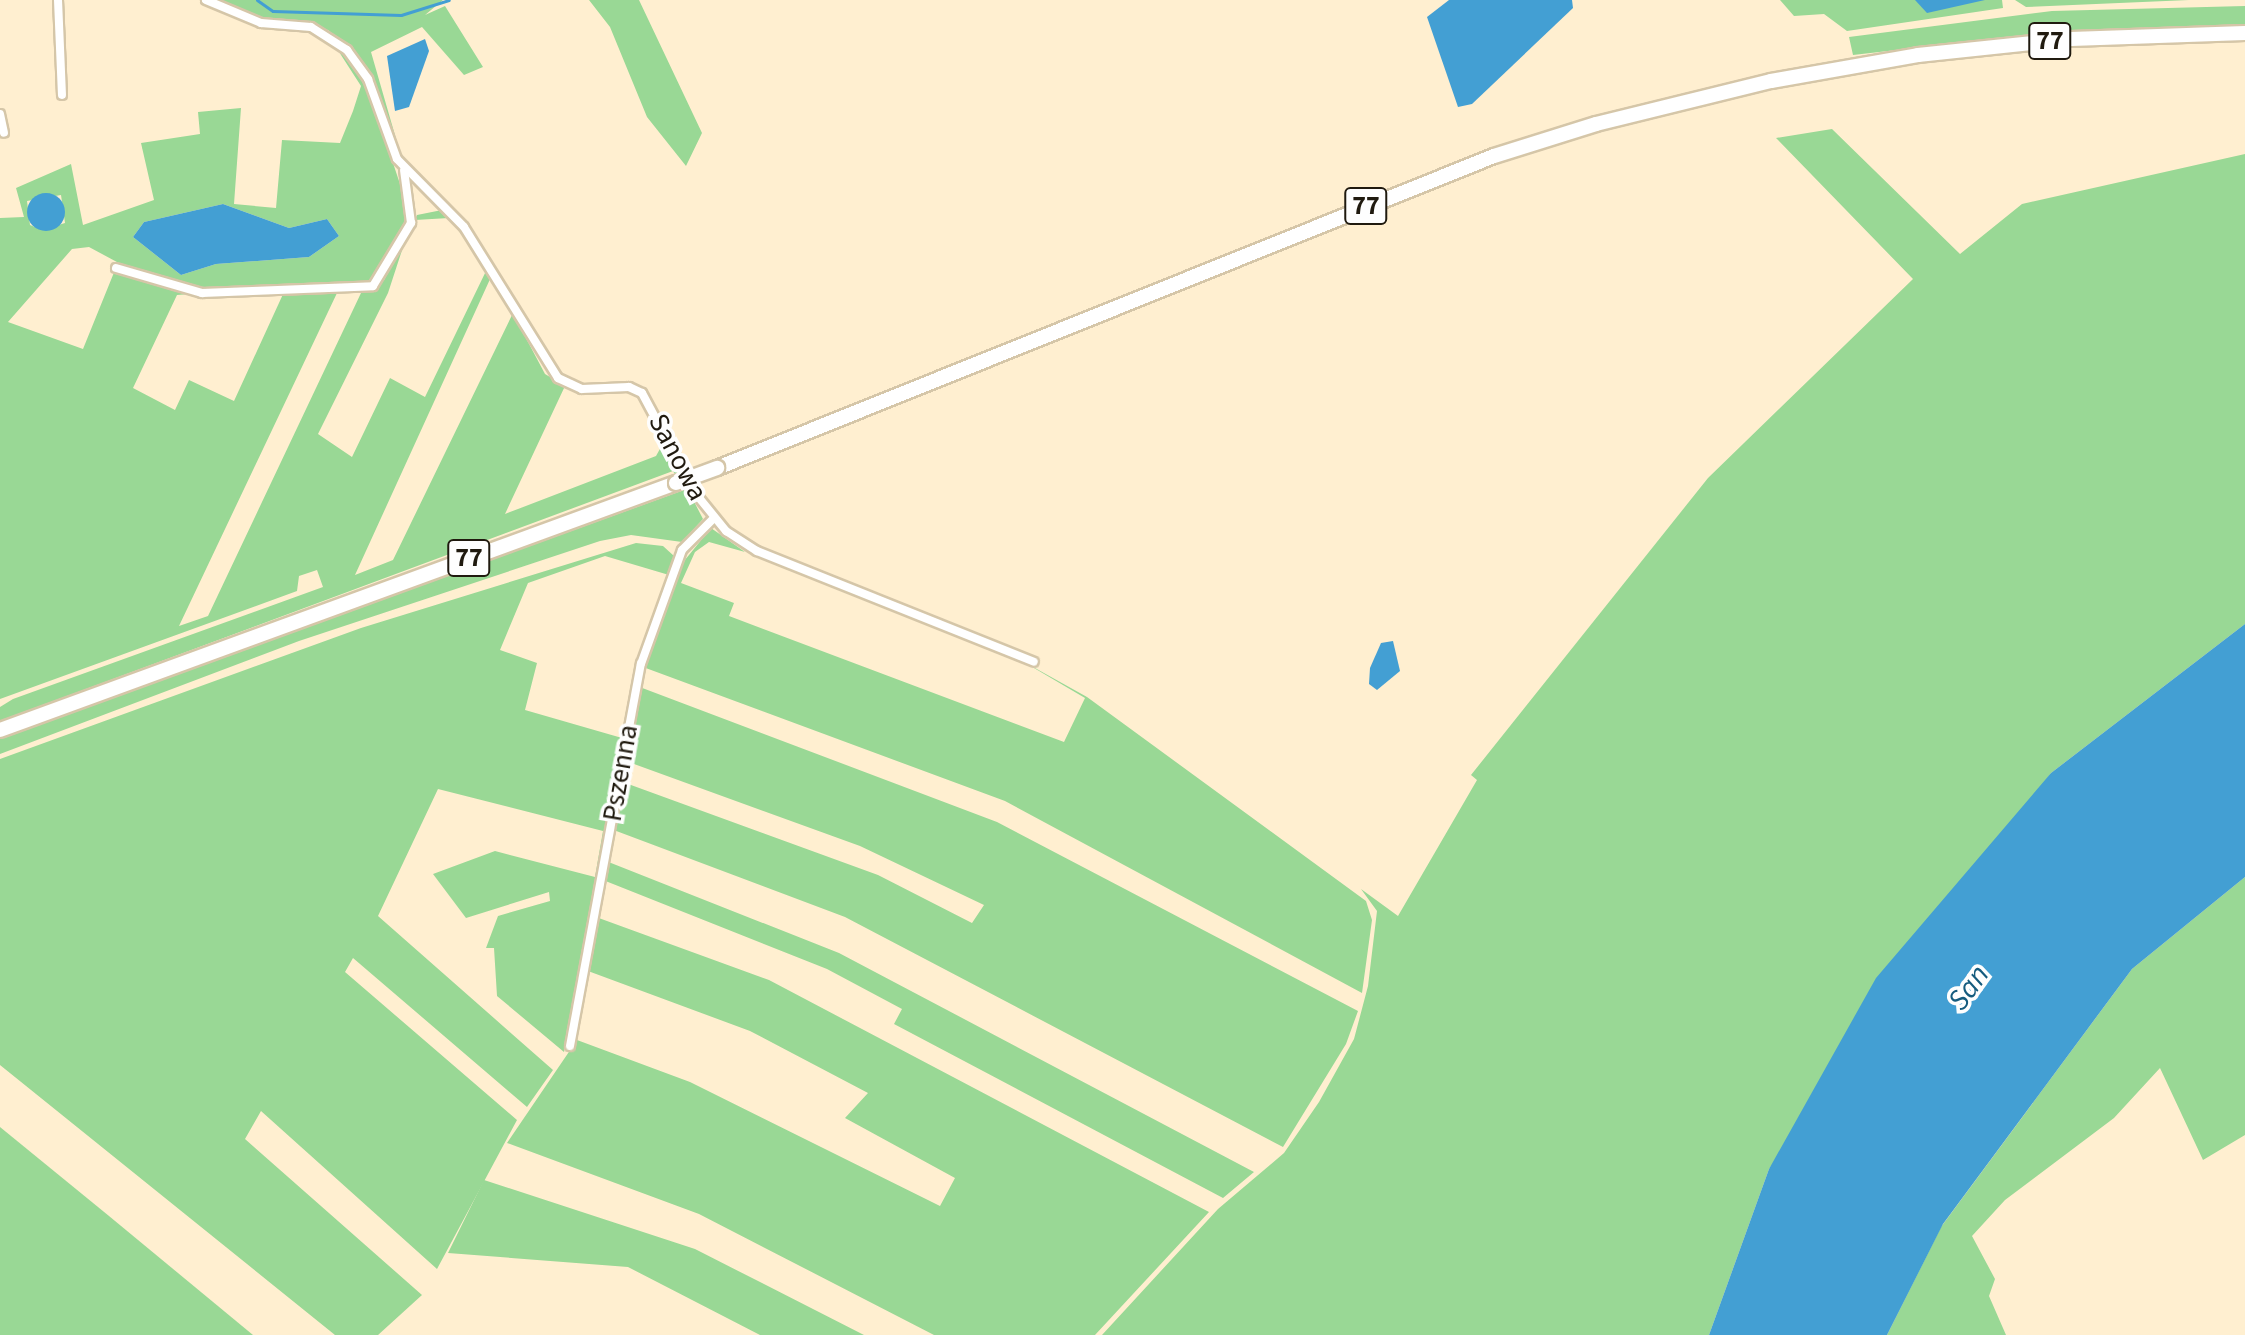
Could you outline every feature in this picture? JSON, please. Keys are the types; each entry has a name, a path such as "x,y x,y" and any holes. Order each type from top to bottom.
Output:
{"main road":[{"name":"77","path":"0,730 717,468 1494,156 1596,124 1761,83 1918,55 2071,39 2245,33"}],"street":[{"path":"58,0 62,95"},
{"name":"Sanowa","path":"116,268 202,293 373,286 411,223 404,170 368,79 328,34 261,23 206,0"},
{"path":"0,114 4,133"},
{"name":"Sanowa","path":"404,170 464,227 558,378 582,389 629,387 644,395 713,519 757,551 1034,662"},
{"name":"Pszenna","path":"570,1046 641,664 682,550 713,519"}],"green space":[{"path":"212,0 443,0 425,15 445,6 483,67 464,75 422,27 371,52 403,163 352,52 328,30 259,20"},
{"path":"589,0 639,0 702,133 686,166 647,117 610,27"},
{"path":"1780,0 2002,0 2003,8 1847,31 1824,14 1794,16"},
{"path":"2015,0 2189,0 2026,7"},
{"path":"2245,6 2245,25 2044,33 1853,55 1849,37 2052,11"},
{"path":"332,41 366,82 409,211 382,275 360,287 204,291 156,283 89,247 72,249 8,322 83,349 115,270 190,294 177,295 133,388 175,410 189,380 234,401 284,292 229,294 260,291 337,293 179,626 208,616 361,293 384,280 405,241 388,293 318,434 352,457 390,378 425,397 487,269 491,277 355,575 393,560 513,313 545,374 565,386 505,514 656,456 661,447 649,414 703,519 682,542 631,535 600,541 299,641 0,754 0,738 684,490 673,471 0,721 0,707 13,699 323,587 317,570 299,576 297,591 0,699 0,218 24,217 16,188 71,164 83,225 154,200 141,143 200,134 198,112 241,108 234,204 276,208 282,140 340,143 361,86","holes":["61,195 65,223 42,230 30,225 27,201","223,204 289,228 327,219 339,236 309,257 216,264 181,275 133,237 144,222"]},
{"path":"1832,129 1960,254 2022,204 2245,154 2245,624 2051,773 1769,1169 1709,1335 1102,1335 1218,1209 1284,1153 1319,1102 1354,1039 1368,986 1377,911 1361,889 1398,916 1477,780 1471,775 1708,478 1913,279 1776,138"},
{"path":"442,210 459,225 481,260 449,218 415,220 409,234 417,215"},
{"path":"711,528 745,552 709,542 695,552 681,583 734,603 729,616 1064,742 1085,698 1017,658 1087,697 1366,901 1372,920 1362,993 1005,801 643,667 680,566"},
{"path":"636,543 663,546 674,556 671,576 631,690 669,575 605,556 528,583 500,650 537,663 525,710 622,738 564,1052 497,996 494,948 486,948 498,916 550,901 549,892 466,918 433,874 495,851 595,877 603,831 438,789 378,916 553,1070 527,1107 353,958 345,972 517,1120 437,1269 261,1111 245,1139 422,1295 378,1335 335,1335 0,1065 0,759 361,628"},
{"path":"637,686 997,822 1358,1011 1346,1044 1283,1147 845,917 611,829 620,781 878,875 972,923 984,905 860,846 623,760"},
{"path":"606,861 839,953 1254,1172 1223,1198 894,1024 902,1009 827,969 603,880"},
{"path":"2245,877 2245,1135 2203,1160 2160,1068 2114,1118 2005,1200 1972,1236 1995,1279 1989,1296 2006,1335 1887,1335 1941,1227 2132,969"},
{"path":"596,917 769,980 1209,1212 1095,1335 934,1335 699,1214 507,1143 577,1040 690,1082 940,1206 955,1178 845,1118 868,1093 750,1031 588,971"},
{"path":"0,1127 109,1216 253,1335 0,1335"},
{"path":"484,1180 695,1249 864,1335 760,1335 628,1267 448,1253"}],"water":[{"path":"1449,0 1572,0 1573,8 1472,104 1458,107 1427,17"},
{"path":"1915,0 1985,0 1927,13"},
{"path":"425,39 429,51 409,107 395,111 387,56"},
{"path":"46,193 60,198 65,212 60,226 46,231 32,226 27,212 32,198"},
{"path":"223,204 289,228 327,219 339,236 309,257 216,264 181,275 133,237 144,222"},
{"name":"San","path":"2245,624 2245,877 2132,969 1943,1224 1887,1335 1709,1335 1769,1169 1876,978 2051,773"},
{"path":"1393,641 1400,671 1377,690 1369,684 1370,668 1381,643"}],"waterway":[{"path":"257,0 273,11 401,15 449,0"}]}
